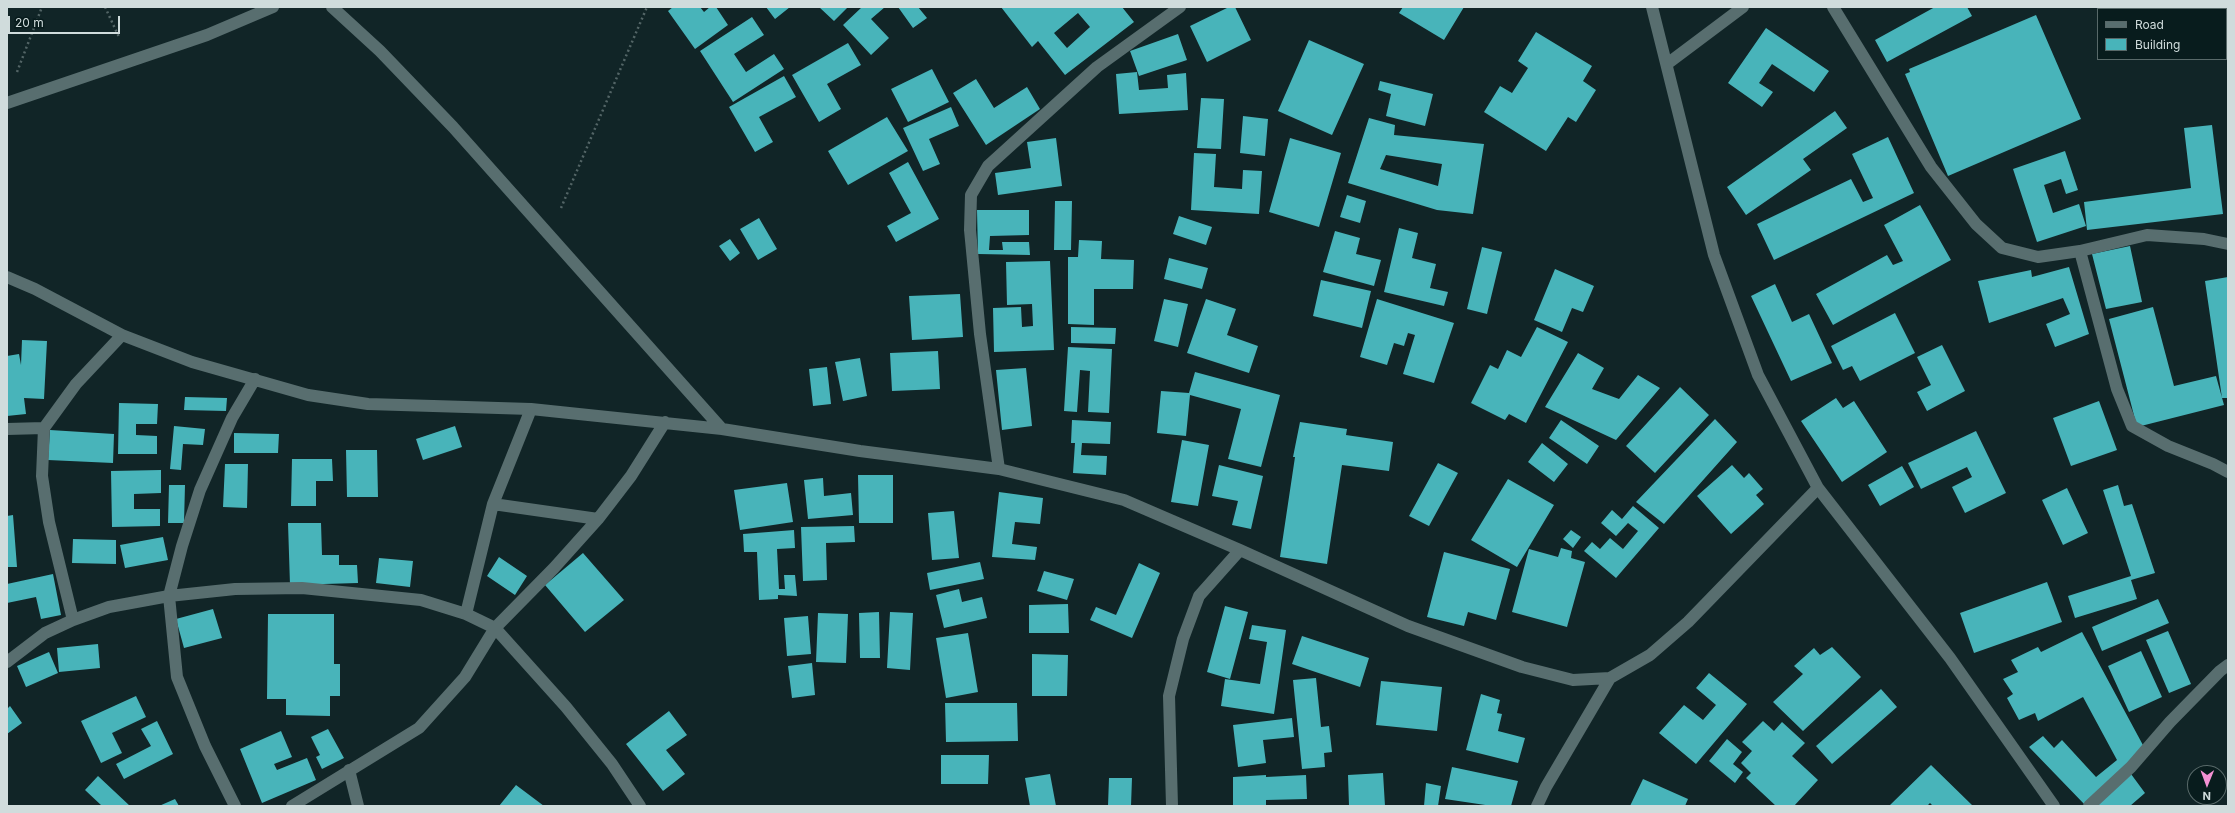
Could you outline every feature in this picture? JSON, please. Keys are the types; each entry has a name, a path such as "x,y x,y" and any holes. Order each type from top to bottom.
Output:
{"street":[{"path":"8,103 207,35 273,7"},
{"path":"332,7 380,51 453,127 722,429"},
{"path":"999,469 980,334 970,230 971,195 988,166 1011,145 1098,67 1180,7"},
{"path":"1652,7 1717,262 1758,376 1818,488 1950,658 2049,804"},
{"path":"1667,64 1744,7"},
{"path":"1833,7 1931,167 1976,224 2002,248 2038,257 2080,251 2147,235 2204,239 2228,244"},
{"path":"2080,251 2117,388 2132,426 2168,446 2213,464 2228,472"},
{"path":"7,277 35,289 122,335 192,362 308,395 368,404 531,409 722,429 860,451 999,469 1124,500 1240,550 1408,626 1522,667 1573,680 1610,678 1650,655 1688,622 1818,488"},
{"path":"73,620 49,522 42,476 44,428 76,384 122,335"},
{"path":"235,806 205,746 177,677 169,596 182,546 200,490 232,418 255,380"},
{"path":"466,614 494,504 531,409"},
{"path":"292,806 419,728 465,676 495,628 554,568 598,519 631,476 665,422"},
{"path":"7,430 44,428"},
{"path":"494,504 598,519"},
{"path":"1172,806 1169,696 1183,639 1199,596 1240,550"},
{"path":"7,662 45,633 73,620 110,607 169,596 235,588 302,588 421,600 466,614 495,628 566,707 612,764 640,806"},
{"path":"2089,806 2131,767 2170,722 2220,671 2228,665"},
{"path":"1537,806 1546,787 1610,678"},
{"path":"349,770 358,806"}],"path":[{"path":"8,103 20,60 42,7"},
{"path":"105,7 132,60"},
{"path":"549,236 647,7"}],"building":[{"path":"673,7 700,7 704,12 710,7 716,7 728,25 695,49 668,11"},
{"path":"766,7 790,7 775,19"},
{"path":"819,7 848,7 834,21"},
{"path":"862,7 885,7 871,19 889,38 871,55 843,25"},
{"path":"898,7 918,7 927,18 913,28"},
{"path":"1001,7 1122,7 1134,22 1065,75 1038,41 1032,47","holes":["1078,13 1090,27 1067,48 1054,33"]},
{"path":"1229,7 1235,7 1251,40 1207,62 1190,26"},
{"path":"1403,7 1464,7 1444,40 1399,13"},
{"path":"1935,7 1967,7 1972,16 1887,62 1875,40"},
{"path":"2036,15 2081,119 1948,176 1905,74 1910,72 1909,69"},
{"path":"752,17 764,35 734,54 746,72 774,54 784,69 733,102 700,51"},
{"path":"1766,28 1829,71 1814,92 1772,64 1759,83 1773,92 1762,107 1728,83"},
{"path":"1536,32 1592,66 1583,81 1596,90 1576,122 1568,117 1546,151 1484,112 1500,86 1512,93 1528,68 1518,61"},
{"path":"1178,34 1187,60 1139,76 1130,51"},
{"path":"1309,40 1364,64 1332,135 1278,111"},
{"path":"848,43 861,65 827,84 841,109 819,122 792,75"},
{"path":"932,69 949,102 908,122 891,89"},
{"path":"1137,72 1139,90 1168,88 1167,75 1186,73 1188,110 1119,114 1116,74"},
{"path":"784,76 796,97 759,117 773,142 755,152 729,107"},
{"path":"976,79 994,108 1027,87 1040,109 986,145 953,93"},
{"path":"1380,81 1433,94 1425,126 1386,116 1391,94 1378,90"},
{"path":"1201,98 1224,99 1221,149 1197,148"},
{"path":"951,107 959,126 929,139 940,164 923,171 903,128"},
{"path":"1835,111 1847,128 1803,159 1811,170 1746,215 1727,187"},
{"path":"1243,116 1268,119 1265,156 1240,153"},
{"path":"887,117 908,151 848,185 828,151"},
{"path":"1369,118 1395,125 1394,135 1484,144 1473,214 1437,210 1348,183","holes":["1386,155 1442,164 1438,186 1380,169"]},
{"path":"2212,125 2223,214 2087,230 2084,202 2191,188 2184,128"},
{"path":"1888,137 1914,193 1774,260 1757,224 1851,179 1863,202 1873,198 1852,154"},
{"path":"1056,138 1062,186 998,195 995,173 1031,168 1027,142"},
{"path":"1290,138 1341,153 1319,227 1269,212"},
{"path":"2065,151 2078,190 2066,194 2061,179 2044,185 2053,213 2079,204 2086,226 2037,242 2013,169"},
{"path":"1194,153 1216,154 1214,187 1242,189 1243,170 1262,171 1259,214 1191,210"},
{"path":"908,162 939,219 896,242 887,226 911,213 889,173"},
{"path":"1347,195 1366,201 1360,223 1340,217"},
{"path":"1055,201 1072,201 1071,250 1054,250"},
{"path":"1920,205 1951,260 1833,325 1816,294 1887,255 1893,265 1903,261 1884,225"},
{"path":"977,210 1029,210 1029,235 990,236 989,250 1003,250 1002,242 1029,242 1030,255 978,254"},
{"path":"1179,216 1212,227 1206,245 1173,234"},
{"path":"759,218 777,249 758,260 740,229"},
{"path":"1399,228 1418,233 1412,258 1436,264 1430,288 1448,292 1444,306 1384,292"},
{"path":"1335,231 1360,238 1356,254 1381,260 1374,286 1323,272"},
{"path":"730,239 740,253 730,261 719,246"},
{"path":"1079,240 1102,241 1101,259 1134,260 1133,289 1094,289 1094,325 1068,324 1068,257 1078,257"},
{"path":"2130,246 2142,302 2106,309 2092,254"},
{"path":"1482,247 1502,252 1487,314 1467,309"},
{"path":"1169,258 1208,268 1202,289 1164,279"},
{"path":"1050,261 1054,350 994,352 993,308 1021,307 1022,327 1033,326 1032,304 1007,305 1006,262"},
{"path":"2069,267 2089,334 2055,347 2046,324 2070,314 2063,298 1989,323 1978,281 2031,270 2032,277"},
{"path":"1555,269 1594,286 1583,312 1572,308 1562,332 1534,320"},
{"path":"2228,277 2228,398 2222,398 2205,281"},
{"path":"1321,280 1371,291 1362,328 1313,316"},
{"path":"1775,284 1792,322 1809,314 1832,363 1791,381 1751,296"},
{"path":"960,294 963,337 912,340 909,296"},
{"path":"1164,299 1188,304 1178,347 1154,341"},
{"path":"1206,299 1236,309 1227,335 1258,346 1249,373 1187,353"},
{"path":"1377,299 1454,323 1434,383 1403,374 1415,335 1408,333 1404,346 1394,343 1387,365 1360,357"},
{"path":"2153,307 2174,386 2216,376 2224,405 2137,427 2109,319"},
{"path":"1895,313 1915,353 1860,381 1852,366 1843,370 1831,346"},
{"path":"1071,327 1116,328 1115,344 1071,343"},
{"path":"1537,327 1568,342 1526,423 1509,414 1505,420 1471,403 1490,365 1498,369 1507,350 1521,357"},
{"path":"22,340 47,341 44,399 24,398 26,414 7,416 7,356 19,354 21,365"},
{"path":"1942,345 1965,391 1927,411 1917,392 1931,385 1917,357"},
{"path":"1068,347 1112,349 1109,413 1088,412 1090,371 1080,370 1077,412 1064,411"},
{"path":"938,351 940,389 892,391 890,353"},
{"path":"1578,353 1604,368 1592,389 1619,399 1638,375 1660,388 1616,440 1545,407"},
{"path":"860,358 867,396 843,401 835,362"},
{"path":"827,367 831,404 813,406 809,369"},
{"path":"1026,368 1032,426 1002,430 996,370"},
{"path":"1195,372 1280,395 1261,467 1228,459 1241,409 1190,395 1186,436 1157,433 1161,391 1189,393"},
{"path":"1680,387 1709,415 1655,473 1626,446"},
{"path":"185,397 227,398 226,411 184,410"},
{"path":"1836,398 1843,408 1854,401 1887,452 1842,482 1801,421"},
{"path":"2099,401 2117,450 2071,466 2053,418"},
{"path":"119,403 158,404 157,424 136,424 136,435 157,436 157,454 118,454"},
{"path":"1715,419 1737,442 1664,524 1636,502"},
{"path":"1072,420 1111,422 1110,444 1082,443 1081,455 1107,456 1106,475 1073,473 1075,443 1071,443"},
{"path":"1561,420 1599,446 1587,464 1549,438"},
{"path":"1300,422 1347,429 1346,435 1393,442 1389,471 1342,465 1327,564 1280,557 1295,457 1293,457"},
{"path":"174,426 205,429 203,445 183,444 181,470 170,469"},
{"path":"455,426 462,447 423,460 416,439"},
{"path":"50,430 114,434 113,463 48,460"},
{"path":"1976,431 2006,493 1965,513 1952,487 1972,477 1967,467 1921,489 1908,463"},
{"path":"234,433 279,434 278,453 234,453"},
{"path":"1182,440 1209,445 1198,506 1171,502"},
{"path":"1542,443 1568,464 1554,482 1528,462"},
{"path":"346,450 377,450 378,497 347,497"},
{"path":"292,459 332,459 333,481 316,481 316,506 291,506"},
{"path":"1438,463 1458,473 1429,526 1409,516"},
{"path":"225,464 248,464 247,508 223,507"},
{"path":"1219,465 1263,476 1251,529 1232,525 1238,501 1212,496"},
{"path":"1732,465 1744,478 1749,473 1763,489 1756,495 1764,504 1731,534 1697,496"},
{"path":"1902,466 1914,487 1880,506 1868,485"},
{"path":"161,470 161,493 134,494 134,509 160,509 160,526 112,527 111,471"},
{"path":"858,475 893,475 893,523 859,523"},
{"path":"823,478 824,496 851,493 853,515 808,519 804,480"},
{"path":"1508,479 1554,505 1517,567 1471,540"},
{"path":"787,483 793,522 740,530 734,490"},
{"path":"169,485 185,485 184,523 168,523"},
{"path":"2118,485 2124,506 2132,504 2155,573 2131,580 2137,599 2075,618 2068,596 2131,576 2103,490"},
{"path":"2067,488 2088,533 2063,545 2042,500"},
{"path":"999,492 1043,498 1040,524 1015,522 1012,544 1037,547 1035,560 992,557"},
{"path":"1633,506 1659,528 1616,578 1584,551 1592,542 1600,549 1610,538 1623,549 1638,531 1628,523 1616,536 1601,523 1612,510 1622,519"},
{"path":"954,511 959,558 932,560 928,513"},
{"path":"13,515 17,567 7,567 7,516"},
{"path":"288,523 321,523 322,555 339,555 339,565 357,565 358,583 290,585"},
{"path":"854,526 855,542 826,543 827,580 803,581 801,527"},
{"path":"794,530 795,548 777,549 779,589 785,589 784,575 795,575 797,596 778,595 778,599 759,600 757,552 744,552 743,534"},
{"path":"1571,530 1581,537 1573,548 1563,539"},
{"path":"163,537 168,560 125,568 120,545"},
{"path":"73,539 116,540 116,564 72,563"},
{"path":"1561,548 1572,551 1571,558 1585,562 1567,627 1512,612 1529,549 1558,557"},
{"path":"1444,552 1510,569 1496,620 1468,612 1464,626 1427,617"},
{"path":"583,553 624,600 585,632 545,585"},
{"path":"499,557 527,576 515,595 487,576"},
{"path":"379,558 413,561 410,587 376,583"},
{"path":"980,562 984,579 930,590 927,573"},
{"path":"1139,563 1160,573 1132,638 1090,620 1096,607 1116,615"},
{"path":"1044,571 1074,579 1067,600 1037,591"},
{"path":"53,574 61,615 41,619 36,597 7,603 7,584"},
{"path":"2047,582 2062,622 1974,653 1960,613"},
{"path":"959,589 962,602 982,597 987,618 944,628 936,595"},
{"path":"2158,599 2169,623 2102,651 2092,627"},
{"path":"1068,604 1069,633 1029,633 1029,605"},
{"path":"1225,606 1248,612 1230,679 1207,672"},
{"path":"213,609 222,638 184,648 176,619"},
{"path":"879,612 880,658 860,658 859,613"},
{"path":"890,612 913,613 910,670 887,668"},
{"path":"818,613 848,614 846,663 816,662"},
{"path":"268,614 334,614 334,664 340,664 340,696 330,696 330,716 286,715 286,699 267,699"},
{"path":"808,616 811,654 787,656 784,618"},
{"path":"1252,625 1286,630 1274,714 1221,706 1225,679 1260,684 1267,642 1249,639"},
{"path":"2168,631 2191,684 2169,693 2146,640"},
{"path":"2082,632 2144,747 2086,806 2029,747 2043,736 2054,748 2062,740 2096,777 2117,760 2083,697 2038,721 2035,713 2019,720 2007,698 2013,694 2003,679 2018,672 2011,660 2038,647 2041,652"},
{"path":"968,633 978,692 946,698 936,638"},
{"path":"1302,636 1369,658 1360,687 1292,664"},
{"path":"98,644 100,668 59,672 57,648"},
{"path":"1832,647 1861,677 1803,731 1773,702 1803,674 1794,666 1814,648 1820,655"},
{"path":"2141,651 2162,697 2129,712 2108,666"},
{"path":"49,652 58,673 26,687 17,666"},
{"path":"1032,654 1068,655 1067,696 1032,696"},
{"path":"812,663 815,695 792,698 788,666"},
{"path":"1709,673 1747,704 1696,764 1659,733 1684,705 1703,720 1716,705 1696,688"},
{"path":"1316,678 1321,727 1329,726 1332,752 1324,753 1325,767 1302,769 1293,680"},
{"path":"1381,681 1442,687 1437,731 1376,725"},
{"path":"1881,689 1897,707 1832,764 1816,746"},
{"path":"1481,694 1500,700 1497,713 1502,714 1498,731 1525,738 1518,763 1466,750"},
{"path":"136,696 146,717 112,733 122,753 101,763 81,721"},
{"path":"945,703 1017,703 1018,741 946,742"},
{"path":"10,706 22,723 7,734 7,709"},
{"path":"669,711 687,735 666,750 685,774 663,791 626,744"},
{"path":"1292,718 1294,737 1263,740 1266,763 1238,767 1233,725"},
{"path":"157,721 173,754 124,779 116,764 151,746 141,729"},
{"path":"1763,721 1774,731 1782,722 1805,743 1792,756 1818,780 1794,806 1776,806 1746,778 1751,773 1741,763 1752,751 1742,742"},
{"path":"328,729 344,758 322,769 316,757 320,755 311,737"},
{"path":"281,731 292,757 274,764 277,770 307,758 316,780 262,803 240,749"},
{"path":"1727,739 1742,752 1733,764 1743,772 1735,783 1709,761"},
{"path":"941,755 989,755 988,784 941,784"},
{"path":"1931,765 1973,806 1933,806 1930,803 1927,806 1889,806"},
{"path":"1452,767 1518,781 1511,806 1492,806 1445,799"},
{"path":"1383,773 1385,806 1349,806 1348,775"},
{"path":"1050,774 1056,806 1030,806 1025,778"},
{"path":"2131,774 2145,793 2130,806 2096,806"},
{"path":"1266,775 1266,777 1306,775 1307,799 1266,800 1266,806 1233,806 1233,777"},
{"path":"98,776 130,806 102,806 85,790"},
{"path":"1109,778 1132,778 1131,806 1108,806"},
{"path":"1643,779 1688,799 1685,806 1630,806"},
{"path":"1426,783 1441,786 1438,806 1424,806"},
{"path":"516,785 544,806 499,806"},
{"path":"175,799 179,806 159,806"}]}
